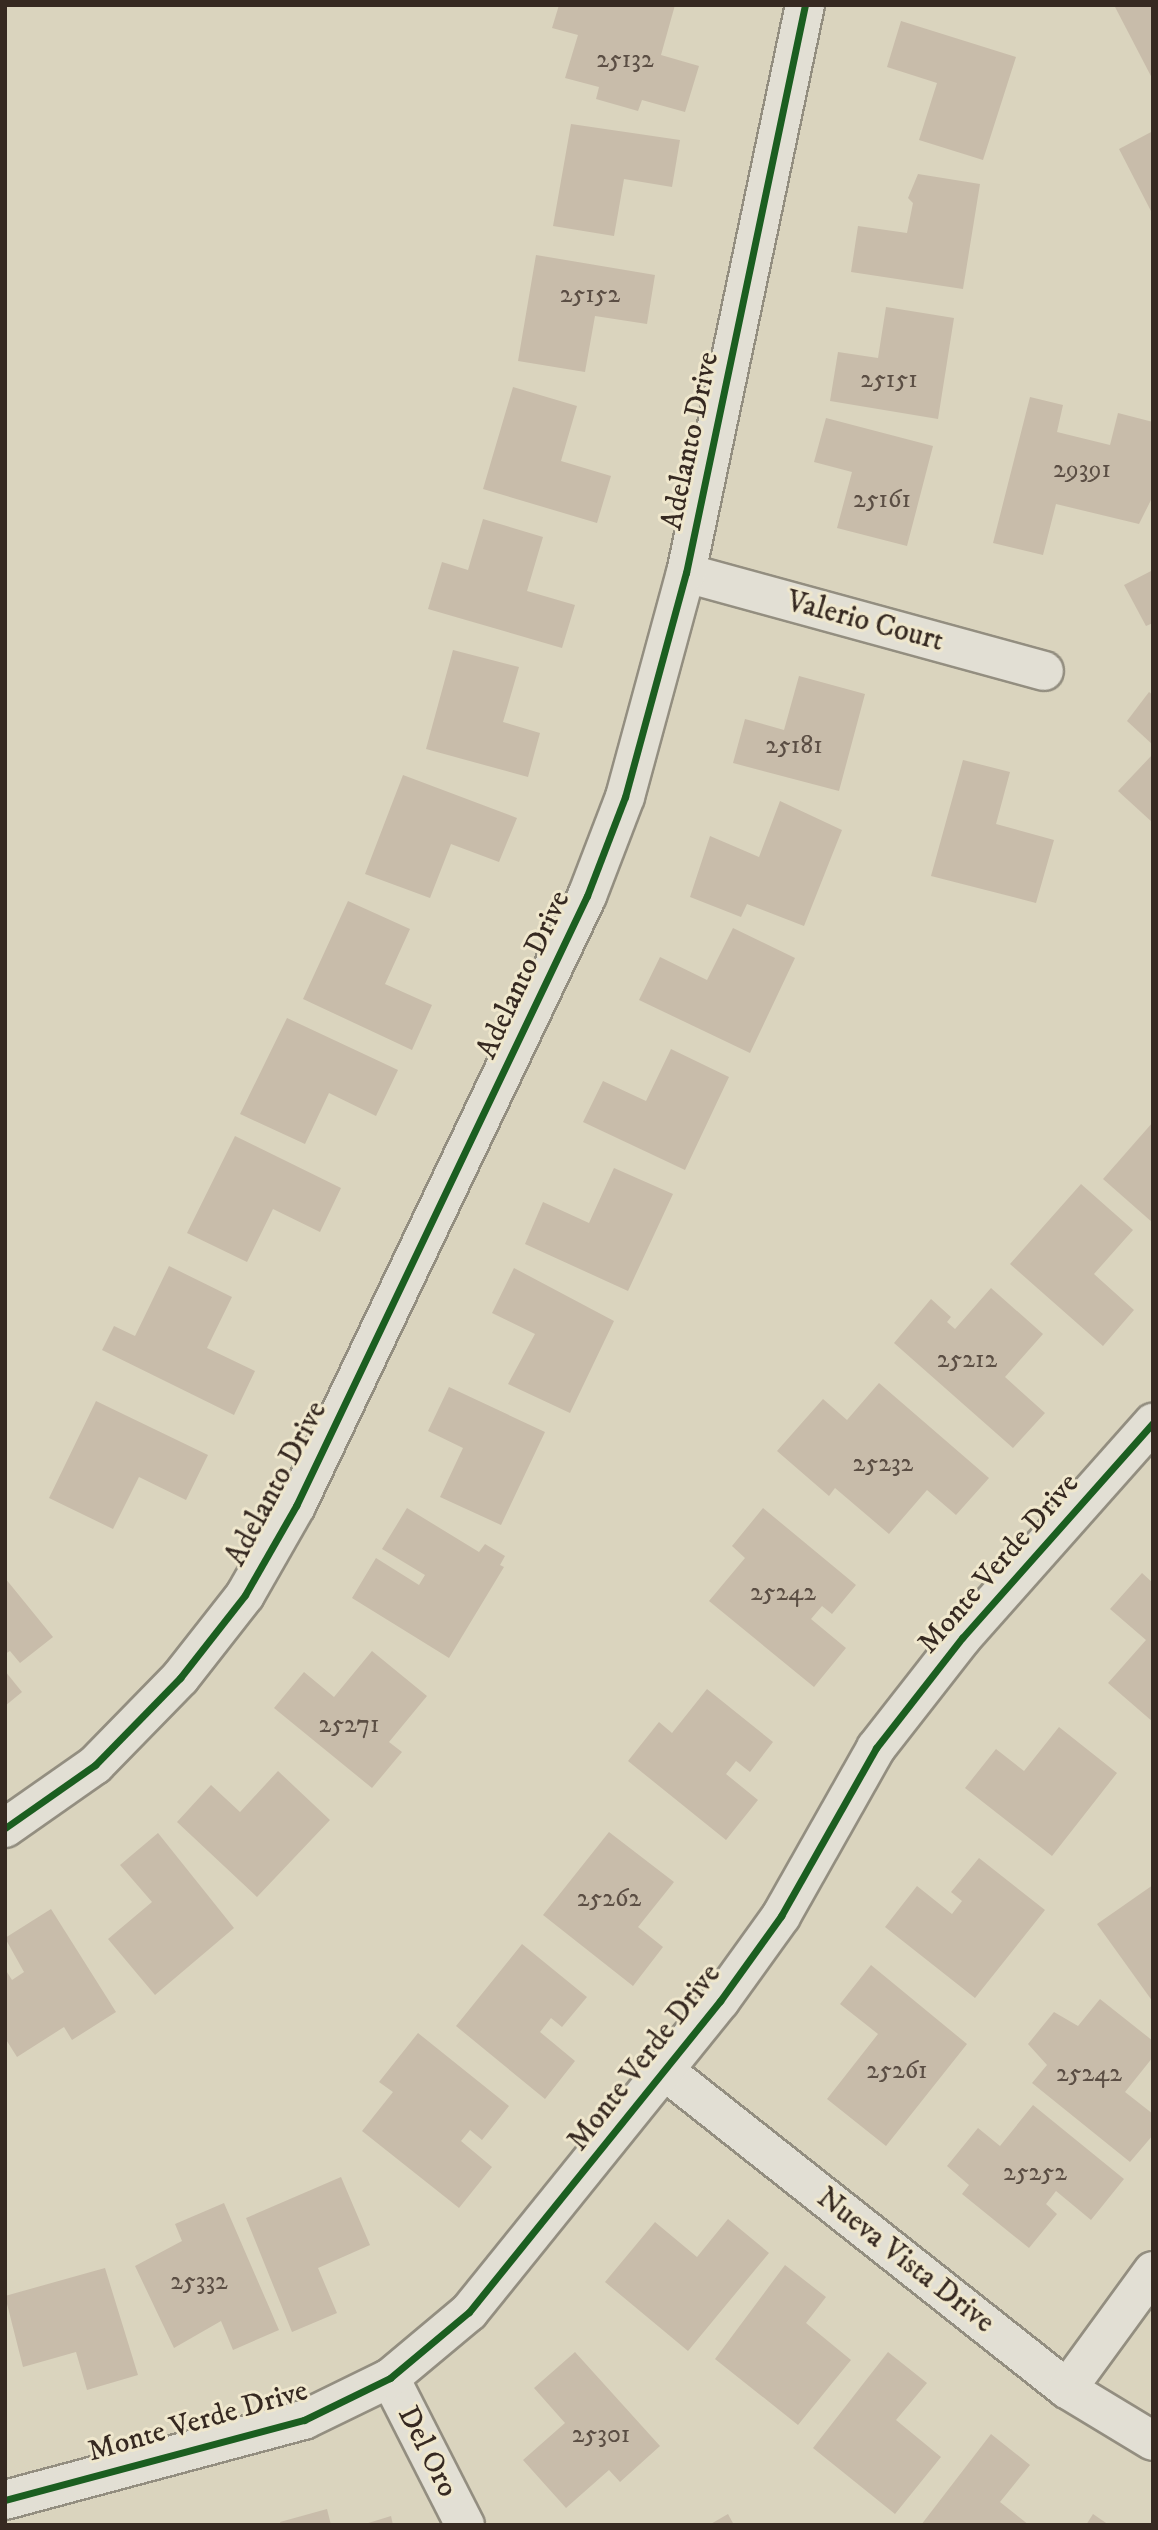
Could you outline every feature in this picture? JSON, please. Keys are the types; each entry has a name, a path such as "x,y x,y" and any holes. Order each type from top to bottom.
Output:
{"street":[{"name":"Adelanto Drive","path":"5,1828 95,1765 180,1678 245,1595 296,1506 587,896 625,797 686,573 805,5"},
{"name":"Valerio Court","path":"686,573 1044,671"},
{"name":"Monte Verde Drive","path":"5,2500 304,2420 390,2378 469,2312 665,2071 781,1916 876,1748 962,1638 1153,1423"},
{"name":"Nueva Vista Drive","path":"665,2071 1068,2389 1153,2441"},
{"path":"1068,2389 1153,2271"},
{"name":"Del Oro","path":"390,2378 465,2525"}],"building":[{"path":"559,5 675,5 661,55 699,66 685,112 642,100 638,111 596,99 599,87 565,78 578,35 552,28"},
{"path":"1114,5 1153,5 1153,80"},
{"path":"901,21 1016,57 983,160 919,140 937,83 887,67"},
{"path":"571,124 680,140 672,187 624,179 614,236 553,226"},
{"path":"1153,131 1153,215 1119,149"},
{"path":"918,174 980,184 963,289 851,272 858,226 907,233 913,203 908,198"},
{"path":"536,255 655,275 647,324 595,316 585,372 518,361"},
{"path":"886,307 954,318 938,419 830,401 838,352 878,358"},
{"path":"513,387 577,406 561,461 611,476 597,523 483,489"},
{"path":"1030,397 1063,405 1057,432 1110,445 1118,413 1153,422 1153,496 1139,524 1056,504 1043,555 993,543"},
{"path":"826,418 933,446 907,546 837,528 852,472 814,462"},
{"path":"483,519 543,537 527,591 575,605 562,648 428,609 442,562 468,570"},
{"path":"1153,570 1153,623 1146,626 1124,585"},
{"path":"453,650 519,667 503,722 540,733 528,777 426,749"},
{"path":"799,676 865,694 839,791 733,763 745,719 784,730"},
{"path":"1149,692 1153,695 1153,745 1127,721"},
{"path":"1153,754 1153,823 1118,791"},
{"path":"963,760 1010,772 996,824 1054,840 1036,903 931,876"},
{"path":"403,775 517,818 499,862 451,844 430,898 365,874"},
{"path":"780,801 842,830 804,926 747,904 741,917 690,897 710,836 759,857"},
{"path":"348,901 410,929 385,984 432,1005 412,1050 303,999"},
{"path":"733,928 795,958 750,1053 639,1000 660,957 707,980"},
{"path":"287,1018 398,1070 376,1116 329,1093 305,1144 240,1114"},
{"path":"671,1049 729,1077 685,1170 583,1122 603,1081 646,1101"},
{"path":"1153,1122 1153,1223 1103,1179"},
{"path":"235,1136 341,1188 320,1232 273,1209 247,1262 187,1233"},
{"path":"614,1168 673,1194 628,1291 525,1244 543,1202 589,1223"},
{"path":"1081,1184 1133,1230 1094,1274 1134,1310 1103,1346 1010,1264"},
{"path":"169,1266 232,1297 207,1348 255,1371 234,1415 102,1350 114,1326 135,1336"},
{"path":"514,1268 614,1321 570,1413 508,1384 535,1334 492,1313"},
{"path":"991,1288 1043,1334 1005,1377 1045,1413 1013,1448 894,1343 931,1299 951,1317 947,1322 955,1329"},
{"path":"879,1383 989,1478 956,1515 927,1490 889,1534 835,1488 829,1496 777,1451 823,1399 847,1420"},
{"path":"449,1387 545,1432 501,1525 440,1497 463,1448 428,1431"},
{"path":"96,1401 208,1455 186,1500 139,1477 113,1529 49,1498"},
{"path":"407,1508 479,1552 485,1544 505,1556 500,1565 504,1567 449,1658 352,1598 376,1558 419,1585 425,1575 382,1549"},
{"path":"763,1508 856,1585 832,1614 822,1606 811,1619 846,1648 814,1687 709,1601 745,1558 732,1546"},
{"path":"1142,1573 1153,1583 1153,1722 1108,1683 1146,1640 1110,1609"},
{"path":"5,1578 53,1637 20,1663 10,1651 5,1654"},
{"path":"372,1651 427,1696 389,1742 402,1752 372,1788 274,1708 304,1672 334,1697"},
{"path":"5,1671 22,1692 5,1706"},
{"path":"707,1689 773,1742 750,1772 736,1761 726,1774 758,1800 726,1840 628,1761 659,1722 672,1733"},
{"path":"1059,1727 1117,1773 1052,1856 965,1788 996,1749 1024,1771"},
{"path":"278,1771 330,1820 257,1897 177,1822 211,1785 240,1812"},
{"path":"609,1832 674,1882 638,1927 663,1947 633,1986 543,1915"},
{"path":"158,1833 234,1928 155,1995 108,1939 152,1902 120,1865"},
{"path":"979,1858 1045,1910 975,1998 885,1927 917,1886 952,1914 962,1901 951,1892"},
{"path":"1153,1885 1153,2002 1097,1924"},
{"path":"51,1909 116,2012 72,2040 64,2027 17,2057 5,2038 5,1969 12,1980 24,1972 5,1938"},
{"path":"522,1944 587,1997 562,2027 551,2018 540,2032 575,2061 545,2099 456,2026"},
{"path":"871,1965 967,2044 886,2146 827,2099 878,2034 840,2004"},
{"path":"1100,1999 1153,2041 1153,2057 1125,2092 1153,2114 1153,2135 1130,2162 1032,2083 1047,2065 1028,2044 1054,2012 1078,2026"},
{"path":"418,2033 509,2106 482,2140 470,2130 461,2141 492,2167 459,2208 362,2131 393,2092 379,2082"},
{"path":"1033,2105 1124,2179 1091,2220 1056,2191 1046,2204 1057,2214 1029,2248 962,2194 969,2185 947,2166 978,2128 1000,2146"},
{"path":"341,2177 370,2245 318,2268 337,2313 292,2332 246,2218"},
{"path":"224,2203 279,2330 233,2350 221,2321 174,2348 135,2266 182,2241 175,2224"},
{"path":"728,2219 769,2253 688,2351 605,2282 655,2222 697,2257"},
{"path":"785,2265 826,2297 806,2323 851,2360 798,2425 715,2359"},
{"path":"105,2268 138,2375 87,2390 76,2352 23,2367 5,2296"},
{"path":"575,2352 660,2446 620,2482 609,2470 566,2508 523,2460 565,2423 534,2388"},
{"path":"888,2352 927,2383 896,2420 941,2457 895,2514 813,2448"},
{"path":"991,2434 1030,2465 1000,2502 1029,2525 921,2525"},
{"path":"327,2509 331,2525 281,2525 280,2522"},
{"path":"728,2514 734,2525 709,2525"},
{"path":"1093,2514 1109,2525 1086,2525"},
{"path":"391,2516 393,2525 365,2525 365,2524"}],"cycle path":[{"path":"5,1828 95,1765 180,1678 245,1595 296,1506 587,896 625,797 686,573 805,5"},
{"path":"5,2500 304,2420 390,2378 469,2312 720,2001 781,1916 876,1748 962,1638 1153,1423"}]}
